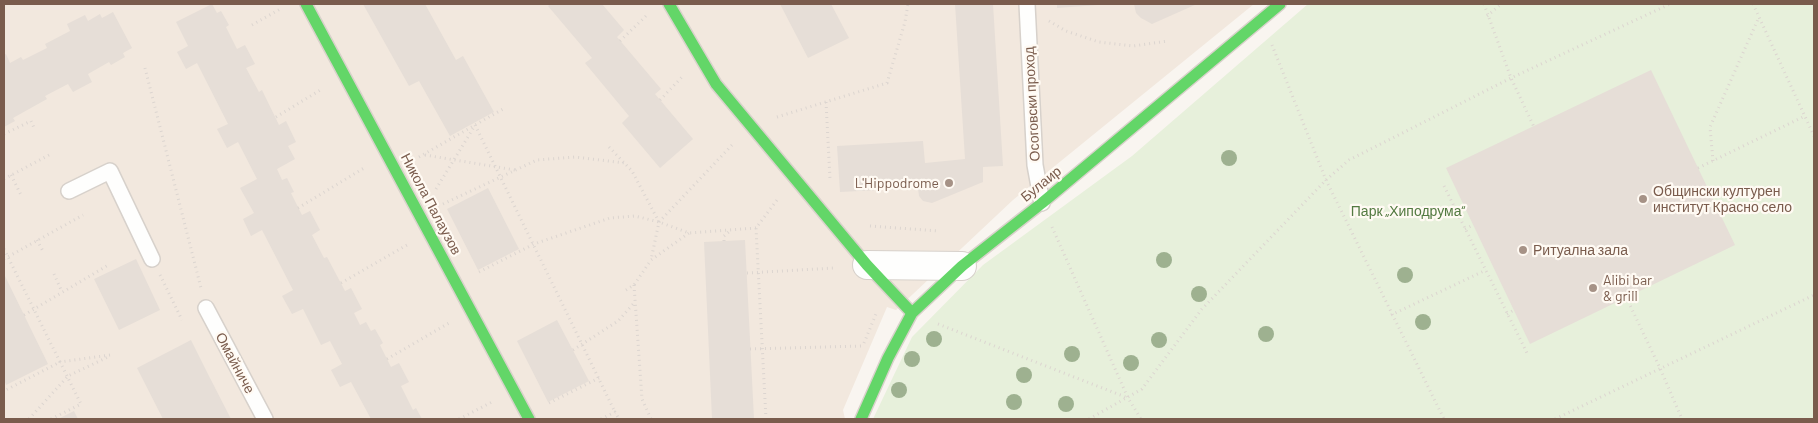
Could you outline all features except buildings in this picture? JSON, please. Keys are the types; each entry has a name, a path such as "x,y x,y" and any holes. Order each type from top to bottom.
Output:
{"street":[{"name":"Никола Палаузов","path":"306,4 528,417"},
{"path":"669,4 716,84 867,265 912,313"},
{"name":"Булаир","path":"861,419 888,358 912,313 962,266 1042,203 1280,4"},
{"path":"867,265 962,266"}],"lane":[{"name":"Осоговски проход","path":"1027,4 1035,165 1042,203"},
{"path":"1260,4 1262,19"},
{"path":"69,191 110,171 152,259"},
{"name":"Омайниче","path":"206,308 264,419"}],"path":[{"path":"252,25 289,4"},
{"path":"651,260 659,222 751,125 887,83 905,22 908,4"},
{"path":"1484,4 1511,78 1534,127"},
{"path":"1487,16 1501,4"},
{"path":"1089,419 1142,389 1202,309 1326,180 1349,160 1511,78 1670,4"},
{"path":"1753,4 1814,136"},
{"path":"620,41 651,10"},
{"path":"1042,15 1048,21 1066,31 1099,42 1133,46 1168,41"},
{"path":"1713,161 1710,127 1759,17"},
{"path":"1262,19 1326,180 1444,419"},
{"path":"145,68 206,308"},
{"path":"276,117 345,76"},
{"path":"826,102 833,223 939,232"},
{"path":"396,171 503,109"},
{"path":"1698,168 1805,116"},
{"path":"4,134 31,121 35,130"},
{"path":"420,215 476,125"},
{"path":"476,125 620,419"},
{"path":"609,147 632,171 659,222"},
{"path":"4,179 49,155"},
{"path":"298,208 387,155"},
{"path":"424,155 516,170"},
{"path":"420,215 537,160 575,157 624,163"},
{"path":"11,175 22,197"},
{"path":"766,419 756,228 794,177"},
{"path":"1444,186 1527,354"},
{"path":"1042,203 1128,398 1141,419"},
{"path":"4,259 83,215"},
{"path":"456,284 534,244 610,218 635,216 690,233 756,228"},
{"path":"1465,229 1473,225"},
{"path":"724,241 724,236 732,229"},
{"path":"341,284 429,232"},
{"path":"626,290 634,285 651,260 690,233"},
{"path":"38,240 44,253"},
{"path":"4,248 81,404 52,419"},
{"path":"152,259 182,320"},
{"path":"24,315 110,264"},
{"path":"747,273 867,265"},
{"path":"1391,315 1486,270"},
{"path":"54,274 62,292"},
{"path":"634,285 642,399 652,419"},
{"path":"1555,419 1814,295"},
{"path":"1626,297 1682,419"},
{"path":"573,350 618,321 635,302"},
{"path":"1507,314 1514,310"},
{"path":"387,359 471,311"},
{"path":"912,313 1128,398"},
{"path":"750,349 862,346"},
{"path":"4,391 60,362 110,355 68,376 29,419"},
{"path":"528,417 599,378"},
{"path":"459,419 514,390"},
{"path":"601,419 616,412"}],"shaded area":[{"path":"4,4 1254,4 1013,200 896,310 887,307 843,410 845,419 4,419"}],"green space":[{"name":"Парк „Хиподрума“","path":"1308,4 1814,4 1814,419 873,419 912,337 983,265 1132,156"}],"traffic: fast":[{"path":"306,4 529,419"},
{"path":"669,4 716,84 867,265 912,313"},
{"path":"861,419 888,358 912,313 962,266 1042,203 1280,4"}],"place":[{"name":"L'Hippodrome","path":"949,183"},
{"name":"Общински културен институт Красно село","path":"1643,199"},
{"name":"Ритуална зала","path":"1523,250"},
{"name":"Alibi bar & grill","path":"1593,288"}]}
